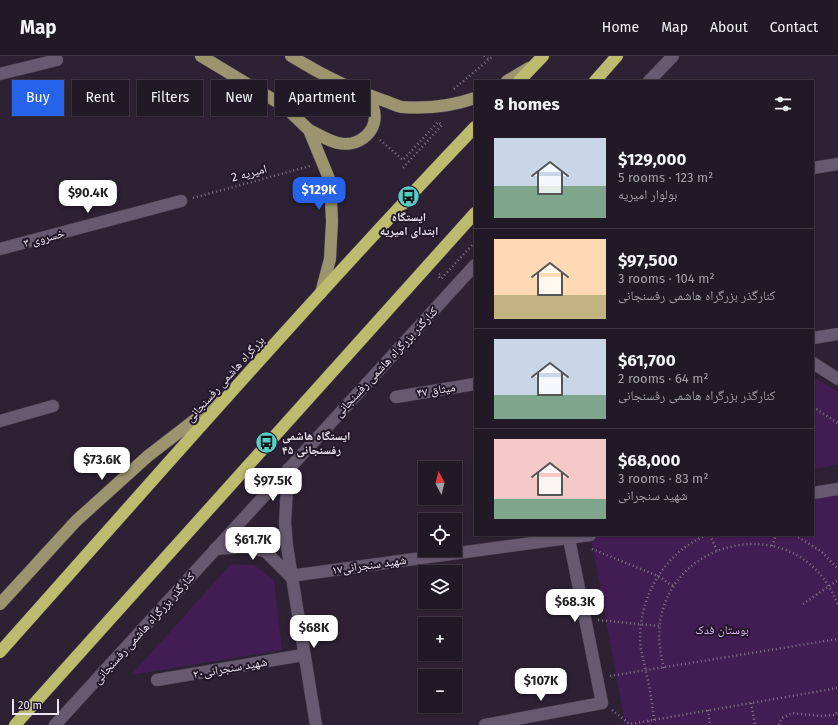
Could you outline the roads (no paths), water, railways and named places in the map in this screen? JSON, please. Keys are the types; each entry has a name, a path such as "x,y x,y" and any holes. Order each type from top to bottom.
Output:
{"highway":[{"path":"596,80 617,56"},
{"path":"520,80 539,60"},
{"name":"بزرگراه هاشمی رفسنجانی","path":"0,652 321,293 409,196 474,128"},
{"path":"15,725 474,214"}],"main road":[{"path":"202,56 284,106 309,130 338,143 358,143 371,131 375,118 373,106 370,102"},
{"path":"291,56 310,68 336,80"},
{"path":"509,80 539,60"},
{"path":"370,95 401,106 430,107 458,104 474,98"},
{"path":"309,130 330,181 332,221 330,259 321,293"},
{"path":"0,604 76,521 148,456 235,389"}],"street":[{"path":"650,80 673,56"},
{"path":"0,74 57,60"},
{"path":"814,168 838,164"},
{"name":"خسروی ۳","path":"0,249 181,201"},
{"name":"کنارگذر بزرگراه هاشمی رفسنجانی","path":"55,725 288,468 474,266"},
{"path":"814,338 838,334"},
{"path":"814,364 838,379"},
{"name":"میثاق ۴۷","path":"396,397 474,384"},
{"path":"0,421 53,406"},
{"path":"288,468 285,523 290,576 316,725"},
{"path":"814,493 838,489"},
{"name":"شهید سنجرانی۱۷","path":"290,576 585,536"},
{"path":"484,725 602,703 569,539"},
{"path":"215,549 245,547 265,552 290,576"},
{"name":"شهید سنجرانی۲۰","path":"157,680 303,655"}],"place":[{"name":"ایستگاه ابتدای امیریه","path":"409,196"},
{"name":"ایستگاه هاشمی رفسنجانی ۴۵","path":"267,443"}],"park label":[{"name":"بوستان فدک","path":"722,630"}]}
